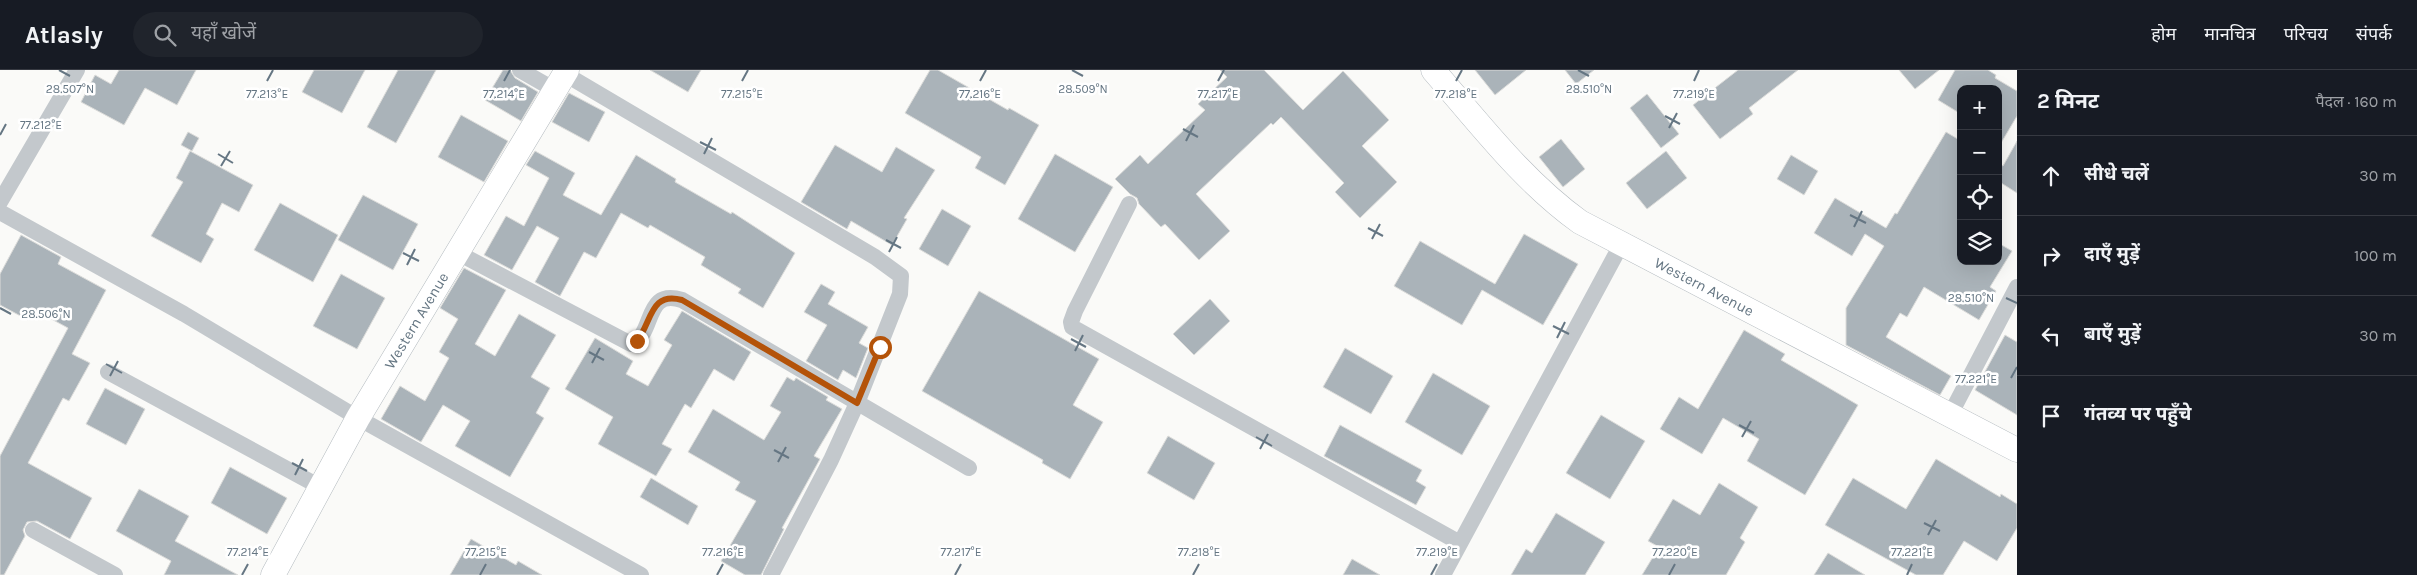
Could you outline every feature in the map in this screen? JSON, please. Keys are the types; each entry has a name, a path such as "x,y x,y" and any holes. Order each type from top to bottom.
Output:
{"street":[{"path":"0,202 77,70"},
{"path":"520,70 562,78 875,257 901,276 900,294 857,403 817,490 772,575"},
{"name":"Western Avenue","path":"1433,70 1507,158 1544,195 1580,222 2017,450"},
{"name":"Western Avenue","path":"273,575 322,488 358,418 562,78"},
{"path":"1129,204 1070,322 1076,330 1460,542"},
{"path":"0,212 184,314 358,418 641,575"},
{"path":"1442,575 1622,243"},
{"path":"458,253 631,344 642,335 654,308 659,302 664,298 672,297 682,300 969,468"},
{"path":"1950,415 2017,287"},
{"path":"108,372 322,488"},
{"path":"33,530 115,575"}],"building":[{"path":"119,70 196,70 177,105 145,88 124,125 81,102 95,75 111,84"},
{"path":"314,70 365,70 342,113 302,92"},
{"path":"398,70 436,70 396,143 367,127"},
{"path":"503,70 510,70 515,78 538,92 521,121 485,100"},
{"path":"650,70 701,70 688,92"},
{"path":"930,70 938,70 1008,110 1009,108 1039,125 1005,185 975,168 981,157 905,113"},
{"path":"1220,70 1264,70 1303,110 1343,71 1389,120 1362,146 1397,182 1360,218 1335,192 1344,183 1281,117 1273,125 1271,123 1196,194 1230,231 1199,260 1165,224 1161,227 1139,204 1137,198 1130,194 1115,179 1140,155 1148,164 1205,110 1198,104 1227,77"},
{"path":"1475,70 1526,70 1495,95"},
{"path":"1565,70 1594,70 1576,84"},
{"path":"1738,70 1798,70 1749,108 1753,114 1720,139 1693,105"},
{"path":"1899,70 1939,70 1915,89"},
{"path":"1955,70 1988,70 1996,75 1995,78 2017,91 2017,116 2002,141 2002,85 1957,85 1957,112 1938,100"},
{"path":"569,93 605,112 589,142 552,122"},
{"path":"1647,94 1679,134 1661,148 1630,108"},
{"path":"461,115 508,141 484,182 438,157"},
{"path":"188,132 199,138 192,151 181,145"},
{"path":"1946,132 1957,139 1957,265 2002,265 2002,245 2012,251 1990,287 1996,291 1979,320 1924,287 1907,317 1900,313 1886,337 1951,376 1940,395 1846,345 1846,308 1884,246 1865,234 1852,256 1814,233 1835,198 1886,228 1895,213 1897,214"},
{"path":"1561,139 1585,169 1563,187 1539,157"},
{"path":"2017,141 2017,193 2002,184 2003,166"},
{"path":"835,145 882,172 896,147 935,170 904,218 907,219 892,245 851,221 847,229 801,202"},
{"path":"190,151 253,185 239,212 222,203 206,234 214,239 201,263 151,236 183,182 176,178"},
{"path":"535,151 575,173 563,195 601,215 636,155 676,179 675,182 731,214 732,212 795,253 763,308 738,293 741,289 701,265 705,257 650,225 648,228 621,213 596,258 584,252 560,296 535,282 559,238 537,226 512,270 484,255 506,216 524,226 549,178 526,165"},
{"path":"1666,151 1687,178 1647,209 1626,183"},
{"path":"1055,154 1113,187 1075,252 1018,219"},
{"path":"1791,155 1818,171 1804,195 1777,179"},
{"path":"363,195 418,224 393,270 338,240"},
{"path":"280,203 338,235 313,282 254,250"},
{"path":"942,209 971,226 948,266 919,249"},
{"path":"1524,234 1578,264 1543,325 1482,290 1462,325 1394,286 1420,241 1495,284"},
{"path":"21,235 61,257 58,264 106,290 72,354 90,363 69,401 63,398 28,463 92,498 70,539 37,521 27,522 23,530 25,536 4,575 0,575 0,456 68,328 33,309 28,320 0,305 0,274"},
{"path":"464,268 506,290 475,344 495,356 519,314 556,335 531,377 550,388 536,413 544,418 510,477 455,446 470,421 443,405 421,442 381,419 400,386 425,401 449,358 439,352 458,319 440,308"},
{"path":"341,274 385,298 357,349 313,326"},
{"path":"821,284 835,292 828,304 868,327 859,343 868,348 856,378 843,370 838,380 806,361 827,325 804,312"},
{"path":"979,291 1099,359 1073,405 1103,422 1070,479 1042,463 1043,460 922,391"},
{"path":"1210,299 1230,321 1194,355 1173,334"},
{"path":"682,311 751,352 734,381 714,369 691,408 685,404 662,444 672,449 656,476 598,444 613,417 565,389 595,338 633,361 626,374 648,386 672,345 664,340"},
{"path":"1744,330 1785,354 1781,360 1858,405 1805,495 1747,461 1759,439 1723,418 1702,454 1660,429 1679,397 1698,409"},
{"path":"2005,335 2017,342 2017,415 1975,390"},
{"path":"1345,348 1393,376 1371,414 1323,387"},
{"path":"1433,373 1490,406 1462,455 1405,422"},
{"path":"787,377 794,381 796,378 828,397 826,400 842,409 814,456 820,459 782,528 784,529 761,575 745,575 721,561 756,501 735,490 740,482 688,452 713,409 764,440 781,412 770,406"},
{"path":"105,388 145,409 126,445 86,424"},
{"path":"1601,415 1645,441 1610,499 1566,473"},
{"path":"1340,425 1422,470 1416,481 1426,487 1416,505 1324,456"},
{"path":"1168,436 1215,463 1194,500 1147,473"},
{"path":"1936,459 2000,497 2001,494 2017,504 2017,528 1997,561 1964,541 1943,575 1916,575 1825,525 1853,478 1906,509"},
{"path":"230,467 287,498 267,534 211,503"},
{"path":"651,478 698,506 688,525 640,497"},
{"path":"1719,483 1758,507 1740,538 1745,542 1726,575 1642,575 1659,547 1648,541 1673,499 1700,515"},
{"path":"139,489 189,516 175,541 238,575 164,575 171,561 116,531"},
{"path":"1556,513 1605,542 1585,575 1511,575 1526,549 1532,553"},
{"path":"471,539 516,565 518,561 542,575 450,575"},
{"path":"1828,553 1865,575 1814,575"},
{"path":"1352,559 1380,575 1343,575"}],"route":[{"path":"637,341 642,335 654,308 664,298 672,297 682,300 857,403 880,347"}]}
